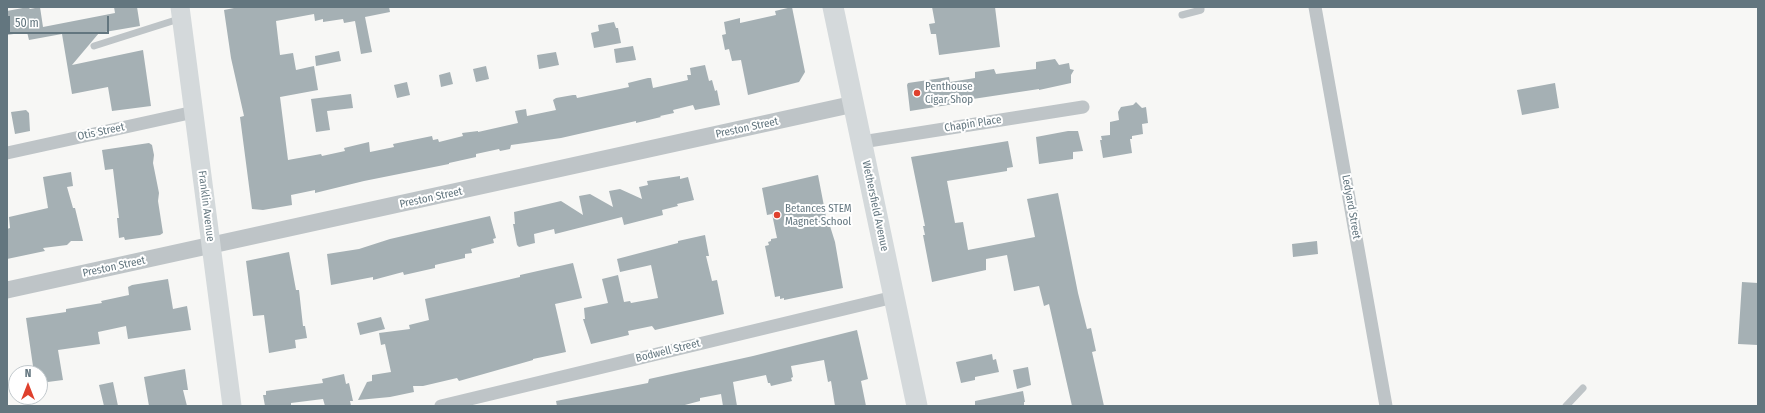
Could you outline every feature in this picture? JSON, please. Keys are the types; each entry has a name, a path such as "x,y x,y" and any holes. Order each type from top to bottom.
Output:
{"main road":[{"name":"Wethersfield Avenue","path":"833,7 918,406"},
{"name":"Franklin Avenue","path":"181,13 232,406"}],"street":[{"name":"Ledyard Street","path":"1315,7 1386,406"},
{"name":"Preston Street","path":"7,290 854,104"},
{"name":"Chapin Place","path":"862,142 1084,107"},
{"name":"Otis Street","path":"7,153 194,112"},
{"name":"Bodwell Street","path":"441,406 894,296"}],"lane":[{"path":"1182,16 1201,10 1201,7"},
{"path":"94,46 181,13"},
{"path":"1566,406 1583,388"}],"building":[{"path":"28,7 30,9 40,7 43,27 115,13 114,7 137,7 140,26 99,33 72,65 143,50 151,106 112,111 108,87 72,94 62,34 29,40 27,32 7,35 7,11"},
{"path":"239,7 389,7 390,12 365,17 372,52 361,54 355,21 344,23 343,19 323,22 323,19 315,21 314,14 276,21 280,55 293,53 296,70 314,66 318,90 280,97 288,160 321,154 322,156 345,151 344,148 369,142 370,152 394,147 393,144 432,136 433,140 438,139 439,142 463,136 462,133 478,132 518,123 515,111 526,109 527,116 556,110 553,100 556,98 576,95 577,98 629,87 628,83 648,78 651,78 653,88 688,80 687,75 691,75 690,68 705,65 709,81 712,80 715,91 717,90 720,105 695,110 693,105 673,110 674,113 636,123 636,121 561,138 511,145 510,149 500,151 499,149 476,154 476,157 449,164 364,181 315,193 315,190 291,195 292,205 263,210 252,209 240,117 244,116 231,58 224,10"},
{"path":"792,7 805,72 799,82 748,95 741,60 732,61 729,49 725,50 722,35 726,34 724,22 740,18 740,23 776,15 775,11"},
{"path":"932,7 995,7 1000,47 939,55 936,34 931,34 929,24 935,23"},
{"path":"614,22 616,28 618,28 621,43 594,48 591,33 599,31 598,25"},
{"path":"633,46 636,60 616,63 614,49"},
{"path":"339,51 341,61 316,66 315,56"},
{"path":"556,52 559,65 539,69 537,55"},
{"path":"1055,59 1059,65 1069,63 1070,69 1074,70 1071,75 1071,83 1039,90 953,102 954,104 910,111 908,83 949,77 950,82 975,78 975,72 994,69 996,74 1036,69 1036,62"},
{"path":"486,66 489,79 476,82 473,69"},
{"path":"450,72 453,84 441,87 439,75"},
{"path":"407,82 410,95 397,98 394,85"},
{"path":"1555,83 1559,108 1522,115 1517,90"},
{"path":"351,94 353,108 327,111 330,130 316,132 311,99"},
{"path":"1136,102 1142,108 1146,107 1148,123 1142,124 1143,134 1132,136 1132,139 1130,139 1132,153 1103,158 1100,140 1102,140 1101,136 1110,135 1110,122 1119,120 1118,112 1121,107 1133,105"},
{"path":"26,110 29,113 30,131 15,134 11,112"},
{"path":"1068,131 1078,131 1083,151 1073,152 1073,159 1039,164 1036,137"},
{"path":"1008,141 1013,167 1007,168 1007,171 947,181 955,223 963,222 968,250 1035,237 1027,199 1058,193 1078,293 1087,329 1091,328 1096,351 1092,352 1104,406 1072,406 1049,304 1044,306 1039,286 1014,291 1007,255 986,259 986,270 932,282 923,235 925,235 923,226 925,226 911,157"},
{"path":"149,143 152,145 154,155 153,163 159,193 158,201 163,233 160,235 125,240 124,237 119,238 117,218 119,218 113,169 105,170 102,150"},
{"path":"71,172 73,186 67,187 73,208 75,208 83,241 71,241 67,245 43,248 45,251 7,259 7,229 10,228 9,217 48,208 43,177"},
{"path":"818,175 828,227 830,226 835,242 843,288 784,300 784,298 780,299 780,296 775,297 765,246 769,245 768,242 771,241 771,239 777,238 772,214 767,215 762,188"},
{"path":"680,176 680,179 688,177 694,200 677,204 678,206 662,210 663,215 624,225 622,217 555,234 554,229 534,234 535,243 519,247 517,245 513,224 515,224 514,212 561,201 583,215 579,196 590,194 613,207 609,191 620,189 642,199 639,187 648,185 647,181"},
{"path":"490,216 496,238 493,239 494,243 471,249 472,253 465,254 465,258 435,265 435,268 404,275 403,272 373,280 373,277 331,285 327,254 359,249 390,239"},
{"path":"705,235 709,256 706,256 712,281 717,280 724,314 655,330 652,326 628,331 629,335 591,344 583,319 585,319 584,308 608,303 602,279 618,275 624,302 630,301 631,303 658,298 651,265 620,272 617,259 678,243 678,241"},
{"path":"1317,241 1318,254 1293,257 1292,244"},
{"path":"289,252 296,290 299,290 303,326 305,326 307,338 295,340 296,348 269,353 264,315 253,316 246,261"},
{"path":"573,263 582,298 555,304 566,352 533,359 459,381 457,378 423,386 413,386 414,392 390,397 358,400 367,382 372,381 372,375 391,372 385,344 381,345 379,333 410,329 409,325 429,320 425,299"},
{"path":"168,279 173,309 187,306 191,330 128,339 126,326 98,332 100,344 58,350 63,380 48,382 48,365 33,365 26,318 66,312 66,309 102,303 101,301 129,295 128,287"},
{"path":"1742,282 1758,283 1758,345 1738,344"},
{"path":"381,317 385,329 360,335 357,323"},
{"path":"857,330 868,379 861,381 866,406 835,406 831,381 828,382 824,360 791,366 793,377 791,378 792,381 771,386 770,383 768,383 766,375 733,382 737,406 723,406 721,394 700,398 700,401 681,406 557,406 556,401 648,383 649,379 753,356"},
{"path":"992,354 993,360 996,359 999,372 975,377 975,380 961,383 956,362"},
{"path":"1028,367 1031,385 1017,389 1013,370"},
{"path":"185,369 188,390 183,390 187,406 149,406 144,377"},
{"path":"344,374 346,384 349,383 353,401 350,401 351,406 325,406 323,399 291,403 291,406 265,406 263,395 266,395 266,391 323,383 322,379"},
{"path":"113,382 118,406 104,406 99,385"},
{"path":"1023,391 1025,402 1024,406 975,406 975,401"}],"place":[{"name":"Penthouse Cigar Shop","path":"917,93"},
{"name":"Betances STEM Magnet School","path":"777,215"}]}
